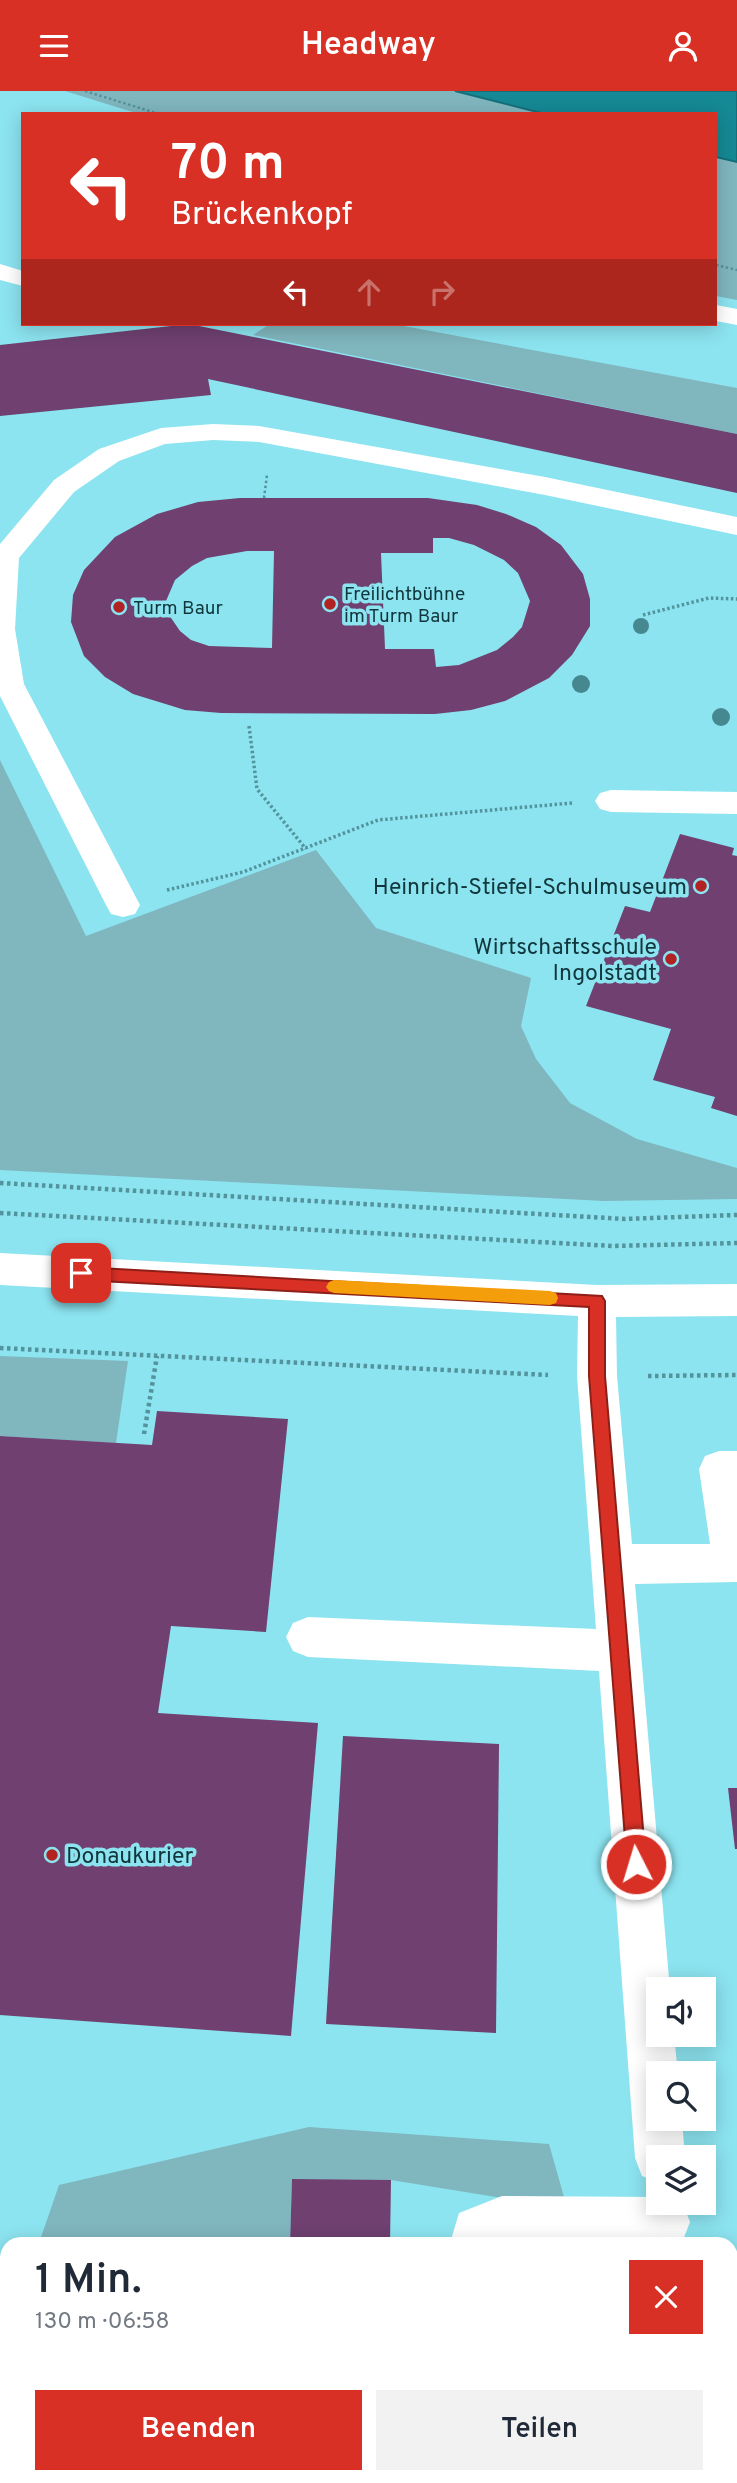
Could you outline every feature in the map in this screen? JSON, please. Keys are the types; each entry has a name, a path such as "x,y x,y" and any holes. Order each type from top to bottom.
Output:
{"street":[{"path":"717,313 737,317"},
{"path":"123,905 9,684 0,629 3,557 64,486 109,455 161,436 213,432 259,433 545,486 737,526"},
{"path":"611,801 737,803"},
{"path":"0,1269 597,1301 737,1300"},
{"path":"597,1301 597,1376 659,2145"},
{"path":"612,1564 734,1564 719,1469 737,1469"},
{"path":"308,1637 620,1651"},
{"path":"476,2237 477,2231 502,2221 665,2223"}],"path":[{"path":"85,91 153,112"},
{"path":"717,265 737,269"},
{"path":"643,615 709,598 737,599"},
{"path":"249,726 257,789 306,849"},
{"path":"123,905 177,886 243,872 378,820 611,801"},
{"path":"0,1183 625,1219 737,1215"},
{"path":"0,1213 613,1246 737,1243"},
{"path":"0,1348 597,1376 737,1375"},
{"path":"144,1434 157,1356"}],"shaded area":[{"path":"65,91 455,91 537,112 133,112"},
{"path":"455,91 737,91 737,162 717,157 717,112 537,112"},
{"path":"717,157 737,162 737,300 717,296"},
{"path":"267,326 404,326 737,388 737,434 253,335"},
{"path":"0,760 86,936 316,850 376,928 531,978 521,1026 536,1059 570,1103 637,1139 737,1168 737,1199 604,1201 0,1170"},
{"path":"0,1356 128,1361 116,1443 0,1436"},
{"path":"309,2127 549,2144 564,2197 496,2197 391,2180 292,2180 290,2237 41,2237 59,2185"}],"building":[{"path":"171,326 199,326 737,434 737,493 208,379 211,395 0,416 0,345"},
{"name":"Turm Baur","path":"240,498 428,498 477,505 506,514 536,527 561,545 583,574 590,599 590,626 572,655 549,678 505,701 471,710 435,714 221,713 185,710 133,694 105,677 84,656 71,622 73,595 84,570 115,537 157,514 198,502","holes":["433,538 449,538 474,545 504,560 518,573 530,601 522,627 513,637 497,650 459,665 436,667 434,649 385,649 381,553 433,553","247,551 274,551 272,648 209,646 191,640 180,631 167,612 166,601 175,580 207,558"]},
{"name":"Wirtschaftsschule Ingolstadt","path":"680,834 734,848 732,855 737,856 737,1116 711,1108 715,1097 653,1080 671,1029 586,1006 625,906 650,912"},
{"path":"157,1411 288,1419 266,1632 171,1626 158,1713 318,1723 291,2036 0,2015 0,1436 152,1445"},
{"path":"343,1736 499,1744 496,2033 326,2024"},
{"path":"728,1788 737,1788 737,1849 735,1849"},
{"path":"292,2179 391,2180 390,2237 290,2237"}],"slow traffic":[{"path":"334,1287 550,1298"}],"place":[{"name":"Freilichtbühne im Turm Baur","path":"330,604"},
{"name":"Turm Baur","path":"119,607"},
{"name":"Heinrich-Stiefel-Schulmuseum","path":"701,886"},
{"name":"Wirtschaftsschule Ingolstadt","path":"671,959"},
{"name":"Donaukurier","path":"52,1855"}],"route":[{"path":"81,1273 597,1301 597,1376 636,1864"}]}
